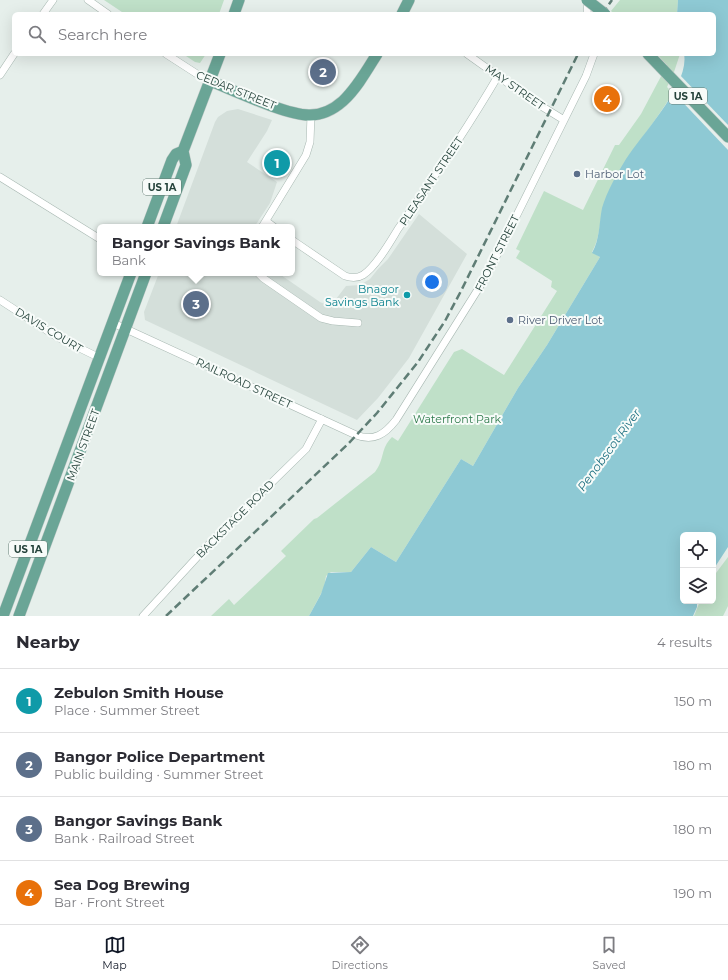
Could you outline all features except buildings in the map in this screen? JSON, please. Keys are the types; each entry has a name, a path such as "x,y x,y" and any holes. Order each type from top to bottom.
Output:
{"main road":[{"path":"235,12 239,0"},
{"path":"406,9 416,0"},
{"path":"588,0 603,12"},
{"path":"210,81 219,56"},
{"path":"311,115 327,112 343,101 353,90 376,56"},
{"name":"US 1A","path":"650,56 728,137"},
{"name":"CEDAR STREET","path":"210,81 287,110 311,115"},
{"name":"US 1A","path":"164,224 186,165 183,151 210,81"},
{"name":"US 1A","path":"148,224 172,160 176,154 183,151"},
{"name":"MAIN STREET","path":"3,616 130,276"},
{"name":"MAIN STREET","path":"19,616 145,276"}],"street":[{"path":"44,12 53,0"},
{"path":"88,0 105,12"},
{"path":"587,12 588,0"},
{"path":"0,75 13,56"},
{"name":"CEDAR STREET","path":"169,56 210,81"},
{"name":"MAY STREET","path":"470,56 564,120"},
{"name":"FRONT STREET","path":"376,437 386,432 396,420 493,265 589,69 593,56"},
{"name":"PLEASANT STREET","path":"295,242 342,275 356,277 366,272 382,253 466,130 498,76"},
{"path":"264,224 306,155 310,142 311,115"},
{"path":"0,177 97,237"},
{"path":"262,276 321,318 333,321 358,323"},
{"name":"DAVIS COURT","path":"0,300 57,337 100,358"},
{"name":"RAILROAD STREET","path":"113,323 360,437 376,437"},
{"name":"BACKSTAGE ROAD","path":"143,616 210,542 306,449 322,419"}],"shaded area":[{"path":"238,109 272,120 267,131 247,162 277,182 270,203 256,224 177,224 215,122 218,117 227,111"},
{"path":"419,214 467,254 409,358 378,398 357,420 145,320 144,312 158,276 282,276 320,302 327,305 333,303 346,286 360,285 370,279 388,259"}],"green space":[{"path":"104,0 224,0 220,12 122,12"},
{"path":"620,0 678,0 677,12 611,11"},
{"path":"186,56 205,56 200,63 195,62"},
{"name":"Waterfront Park","path":"659,56 679,56 667,87 673,93 622,167 605,201 597,238 592,252 600,257 547,345 518,388 473,466 461,459 396,562 371,547 351,572 331,572 326,576 324,588 309,616 211,616 229,599 234,605 286,556 281,551 314,519 375,472 388,441 392,437 398,441 454,352 462,349 504,375 557,291 551,287 552,281 516,258 520,251 516,249 544,191 583,210 615,145 619,145 641,114 667,65"},
{"path":"728,557 728,606 723,616 694,616 699,604 716,604 716,573"}],"water":[{"name":"Penobscot River","path":"678,0 728,0 728,547 716,565 716,532 680,532 680,604 697,604 693,616 309,616 321,594 328,573 351,572 371,547 396,562 461,459 473,466 518,388 547,345 600,257 592,253 597,242 602,208 607,195 626,159 673,94 680,80 684,66 684,56 716,56 716,12 677,12"}],"pier":[{"path":"679,74 728,125 728,150 672,91"}],"railway":[{"path":"603,12 612,0"},
{"path":"166,616 348,444 377,413 418,362 445,321 461,291 577,56"}],"place":[{"name":"Bangor Police Department","path":"323,72"},
{"name":"Sea Dog Brewing","path":"607,99"},
{"name":"Zebulon Smith House","path":"277,163"},
{"name":"Harbor Lot","path":"577,174"},
{"name":"Bnagor Savings Bank","path":"407,295"},
{"name":"Bangor Savings Bank","path":"196,304"},
{"name":"River Driver Lot","path":"510,320"}]}
